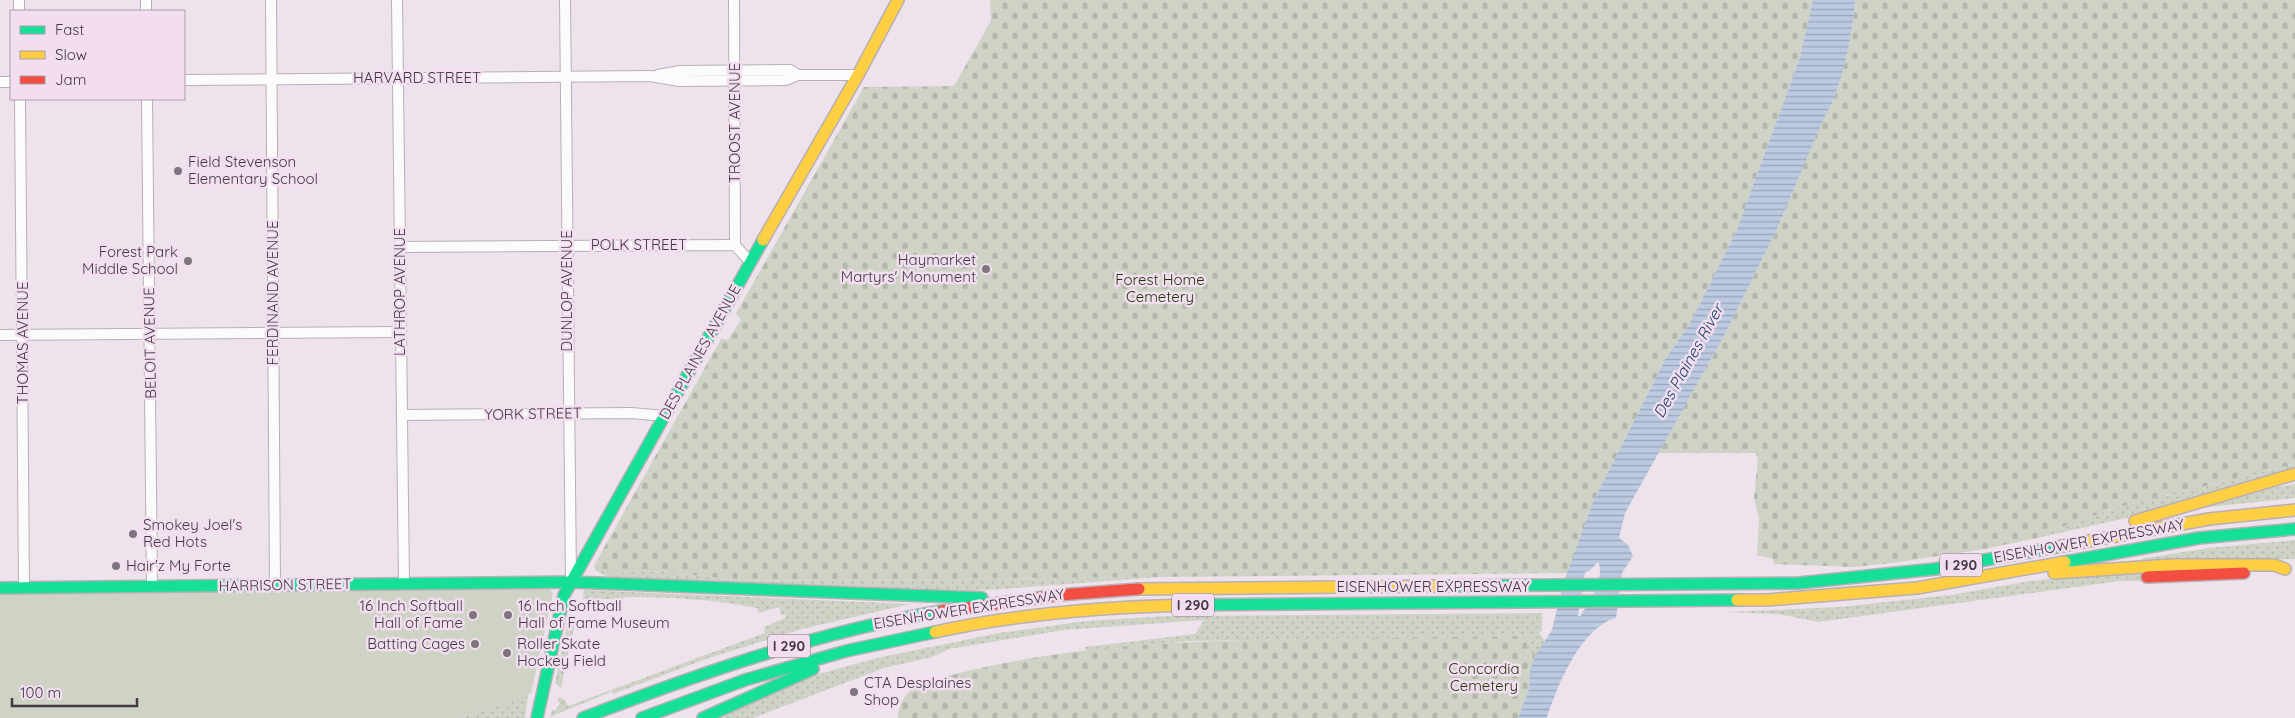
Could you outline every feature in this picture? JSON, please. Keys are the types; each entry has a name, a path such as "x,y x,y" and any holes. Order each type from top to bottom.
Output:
{"main road":[{"name":"DES PLAINES AVENUE","path":"537,718 564,595 750,262 858,75 898,0"},
{"path":"2107,536 2135,521 2275,482 2295,474"},
{"path":"2275,482 2295,480"},
{"name":"EISENHOWER EXPRESSWAY","path":"582,718 705,672 807,640 886,621 1002,601 1075,593 1145,589 1799,583 1954,566 2107,536 2236,515 2295,510"},
{"name":"EISENHOWER EXPRESSWAY","path":"642,718 745,680 846,651 963,626 1027,617 1134,606 1767,600 1836,596 1916,588 2199,538 2295,529"},
{"path":"2016,571 2057,573 2180,565 2274,565 2290,569"},
{"path":"2147,577 2274,572 2290,569"},
{"name":"HARRISON STREET","path":"0,588 571,582 970,596 1002,601"},
{"path":"703,718 811,670 846,651"}],"street":[{"name":"FERDINAND AVENUE","path":"271,0 275,585"},
{"name":"LATHROP AVENUE","path":"397,0 404,584"},
{"name":"DUNLOP AVENUE","path":"565,0 571,582"},
{"name":"TROOST AVENUE","path":"734,0 735,245"},
{"name":"HARVARD STREET","path":"185,80 650,76 678,81 790,70 798,75 858,75"},
{"name":"THOMAS AVENUE","path":"20,100 24,588"},
{"name":"BELOIT AVENUE","path":"147,100 152,587"},
{"path":"735,245 750,262"},
{"name":"POLK STREET","path":"400,247 735,245"},
{"path":"0,335 400,332"},
{"name":"YORK STREET","path":"402,415 631,413 665,416"}],"green space":[{"name":"Forest Home Cemetery","path":"990,0 1813,0 1800,57 1736,232 1689,325 1666,358 1593,502 1568,573 745,581 662,571 607,573 598,571 596,562 721,339 728,340 741,320 736,313 864,87 954,86 991,21"},
{"path":"1855,0 2295,0 2295,464 2116,508 2042,534 2042,537 1979,550 1853,567 1774,564 1773,559 1757,555 1759,519 1754,498 1758,459 1756,453 1658,453 1726,332 1776,231 1831,105 1841,76 1849,43"},
{"path":"2295,464 2295,470 2153,512 2042,537 2041,534 2116,508"},
{"path":"2295,484 2295,498 2200,508 2271,488"},
{"path":"2295,540 2295,559 2142,562 2141,559 2208,548"},
{"path":"596,562 597,567 607,573 662,571 745,581 1160,577 975,591 609,577 596,571 594,565"},
{"path":"2141,570 2142,581 2120,581 1818,622 1778,614 1727,612 1840,607 1951,595 2030,581"},
{"path":"548,588 553,593 531,693 460,718 0,718 0,594"},
{"path":"584,590 910,604 802,629 709,658 613,694 613,691 550,717 552,710 556,710 560,703 557,701 560,697 565,700 568,706 765,633 764,627 785,618 786,615 781,615 779,607 759,613 757,608 724,602 690,599 624,597 622,602 617,602 616,599 583,599"},
{"path":"1542,613 1542,631 1539,632 1545,642 1536,654 1525,651 1529,636 1191,641 1086,651 1085,647 1195,634 1204,620 1064,630 949,649 932,657 884,668 753,718 714,718 812,676 877,658 999,633 1086,621 1169,616"},
{"path":"568,622 575,623 561,688 555,683"},
{"name":"Concordia Cemetery","path":"1530,636 1525,651 1536,654 1530,669 1529,689 1518,718 898,718 906,695 914,688 926,682 1018,660 1065,653 1207,641"},
{"path":"528,694 525,718 460,718"}],"water":[{"name":"Des Plaines River","path":"1813,0 1855,0 1849,43 1836,92 1776,231 1726,332 1625,513 1619,538 1628,545 1633,556 1622,573 1616,618 1603,624 1581,645 1557,690 1547,718 1518,718 1529,689 1530,669 1536,654 1552,630 1563,584 1593,502 1666,358 1689,325 1736,232 1800,57","holes":["1598,562 1600,566 1598,582 1594,593 1581,616 1578,616 1585,572 1589,571"]}],"traffic: fast":[{"path":"537,718 564,595 763,240"},
{"path":"2065,562 2199,538 2295,529"},
{"path":"1442,586 1799,583 1935,569 2062,546"},
{"path":"0,588 571,582"},
{"path":"571,582 982,598"},
{"path":"1188,605 1737,600"},
{"path":"583,718 671,685 805,642 850,630 942,611"},
{"path":"642,718 745,680 846,651 935,632"},
{"path":"703,718 813,669"}],"traffic: slow":[{"path":"763,240 858,75 898,0"},
{"path":"2135,521 2295,474"},
{"path":"2062,546 2209,519 2295,510"},
{"path":"1737,600 1767,600 1917,588 2065,562"},
{"path":"2054,573 2171,565 2274,565 2285,569"},
{"path":"1139,589 1442,586"},
{"path":"935,632 997,620 1060,612 1188,605"}],"traffic: jam":[{"path":"2147,577 2244,573"},
{"path":"942,611 1059,595 1139,589"}],"place":[{"name":"Field Stevenson Elementary School","path":"178,171"},
{"name":"Forest Park Middle School","path":"188,261"},
{"name":"Haymarket Martyrs' Monument","path":"986,269"},
{"name":"Smokey Joel's Red Hots","path":"133,534"},
{"name":"Hair'z My Forte","path":"116,566"},
{"name":"16 Inch Softball Hall of Fame","path":"473,615"},
{"name":"16 Inch Softball Hall of Fame Museum","path":"508,615"},
{"name":"Batting Cages","path":"475,644"},
{"name":"Roller Skate Hockey Field","path":"507,653"},
{"name":"CTA Desplaines Shop","path":"854,692"}]}
